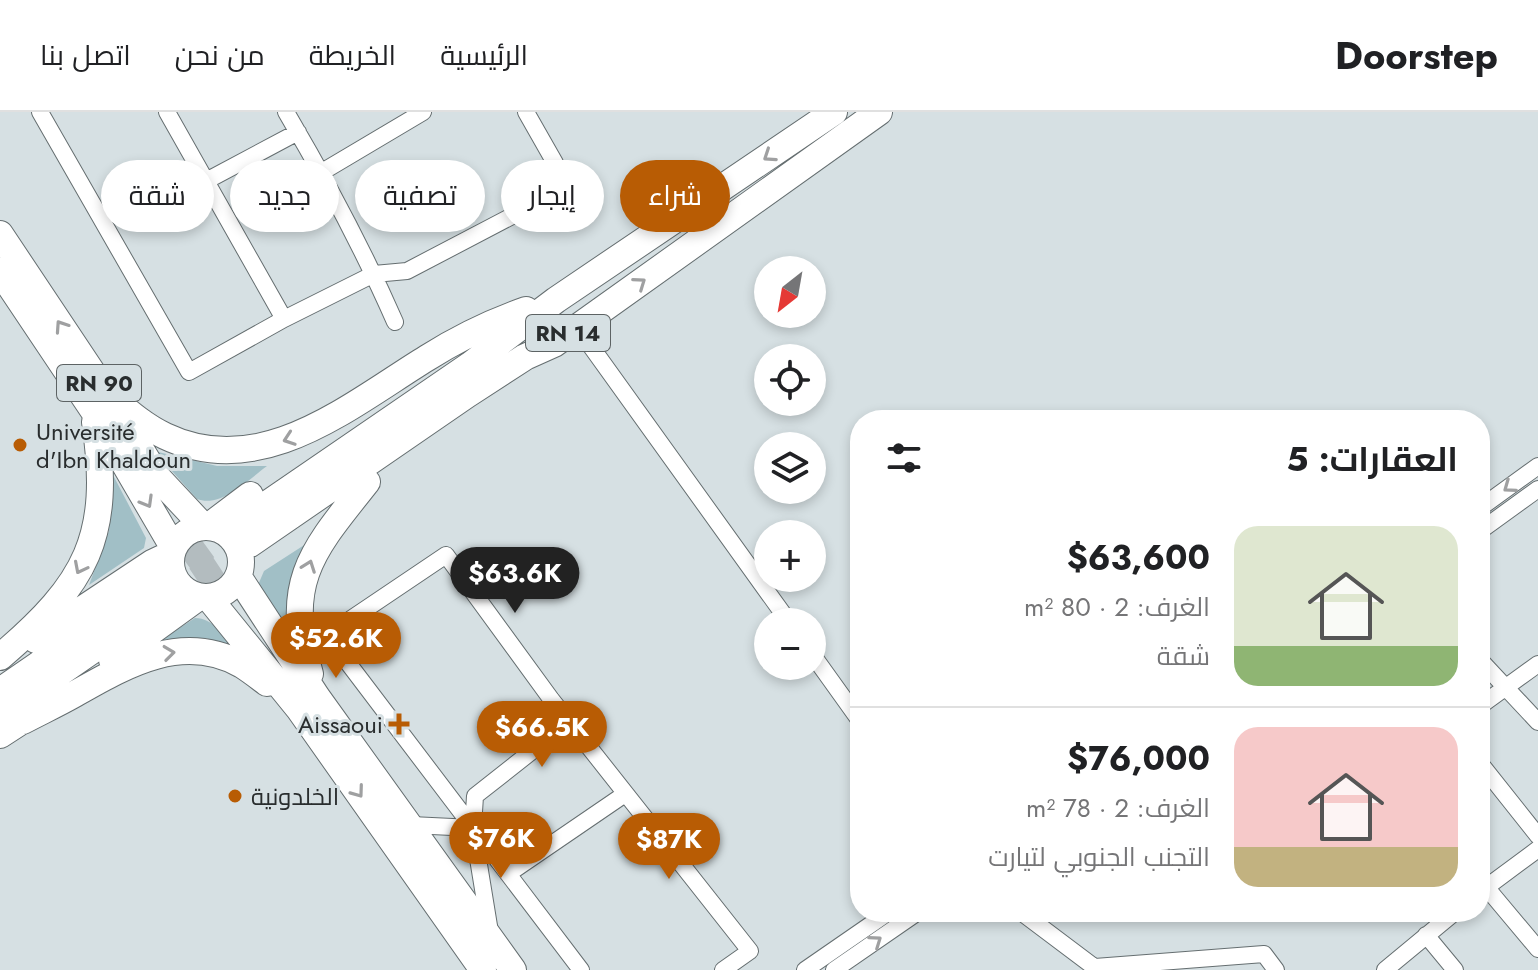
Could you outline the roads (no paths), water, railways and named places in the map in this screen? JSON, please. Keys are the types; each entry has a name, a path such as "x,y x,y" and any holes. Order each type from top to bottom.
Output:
{"highway":[{"name":"RN 14","path":"242,552 470,365 556,300 834,112"},
{"name":"RN 14","path":"242,552 468,394 525,357 554,344 879,112"},
{"name":"RN 90","path":"0,234 100,402 172,550"},
{"name":"RN 90","path":"0,271 159,479 206,526"},
{"path":"0,659 64,596 90,547 101,483 100,402 167,437 202,448 272,445 303,434 443,350 511,315 556,300"},
{"path":"0,659 49,633 172,550 185,532 206,526 419,377 556,300"},
{"path":"12,717 204,597 226,591 242,552 367,482 554,344"},
{"path":"308,703 299,628 302,590 309,561 367,482"},
{"path":"206,526 222,531 233,539 242,552 308,703 483,970"},
{"path":"172,550 170,566 179,585 204,597 308,703 411,825 513,970"},
{"path":"0,691 159,593 12,717 0,735"},
{"path":"12,717 135,661 155,654 186,651 215,654 241,664 308,703"}],"street":[{"path":"40,112 189,372 374,274 407,271 533,205 550,183 555,163 526,112"},
{"path":"286,112 315,160"},
{"path":"339,162 423,112"},
{"path":"169,113 195,160"},
{"path":"214,177 298,132"},
{"path":"214,195 284,319"},
{"path":"339,205 395,322"},
{"path":"577,327 779,608"},
{"path":"1490,501 1538,466"},
{"path":"1490,524 1538,489"},
{"path":"581,970 342,655 351,619 446,555 569,722 750,951 723,970"},
{"path":"1490,699 1538,664"},
{"path":"1490,670 1538,722"},
{"path":"826,674 850,707"},
{"path":"491,938 473,828 475,796 569,722"},
{"path":"1490,776 1538,836"},
{"path":"508,874 625,794"},
{"path":"411,825 473,828"},
{"path":"1490,885 1538,849"},
{"path":"1490,898 1538,949"},
{"path":"805,970 875,922"},
{"path":"838,969 904,922"},
{"path":"1034,922 1096,968 1180,964 1264,954 1276,970"},
{"path":"1385,970 1442,922"},
{"path":"1426,935 1455,970"}],"tunnel":[{"path":"154,585 238,524"},
{"path":"164,601 250,544"}],"place":[{"name":"Université d'Ibn Khaldoun","path":"20,445"},
{"name":"Aissaoui","path":"399,724"},
{"name":"الخلدونية","path":"235,796"}]}
